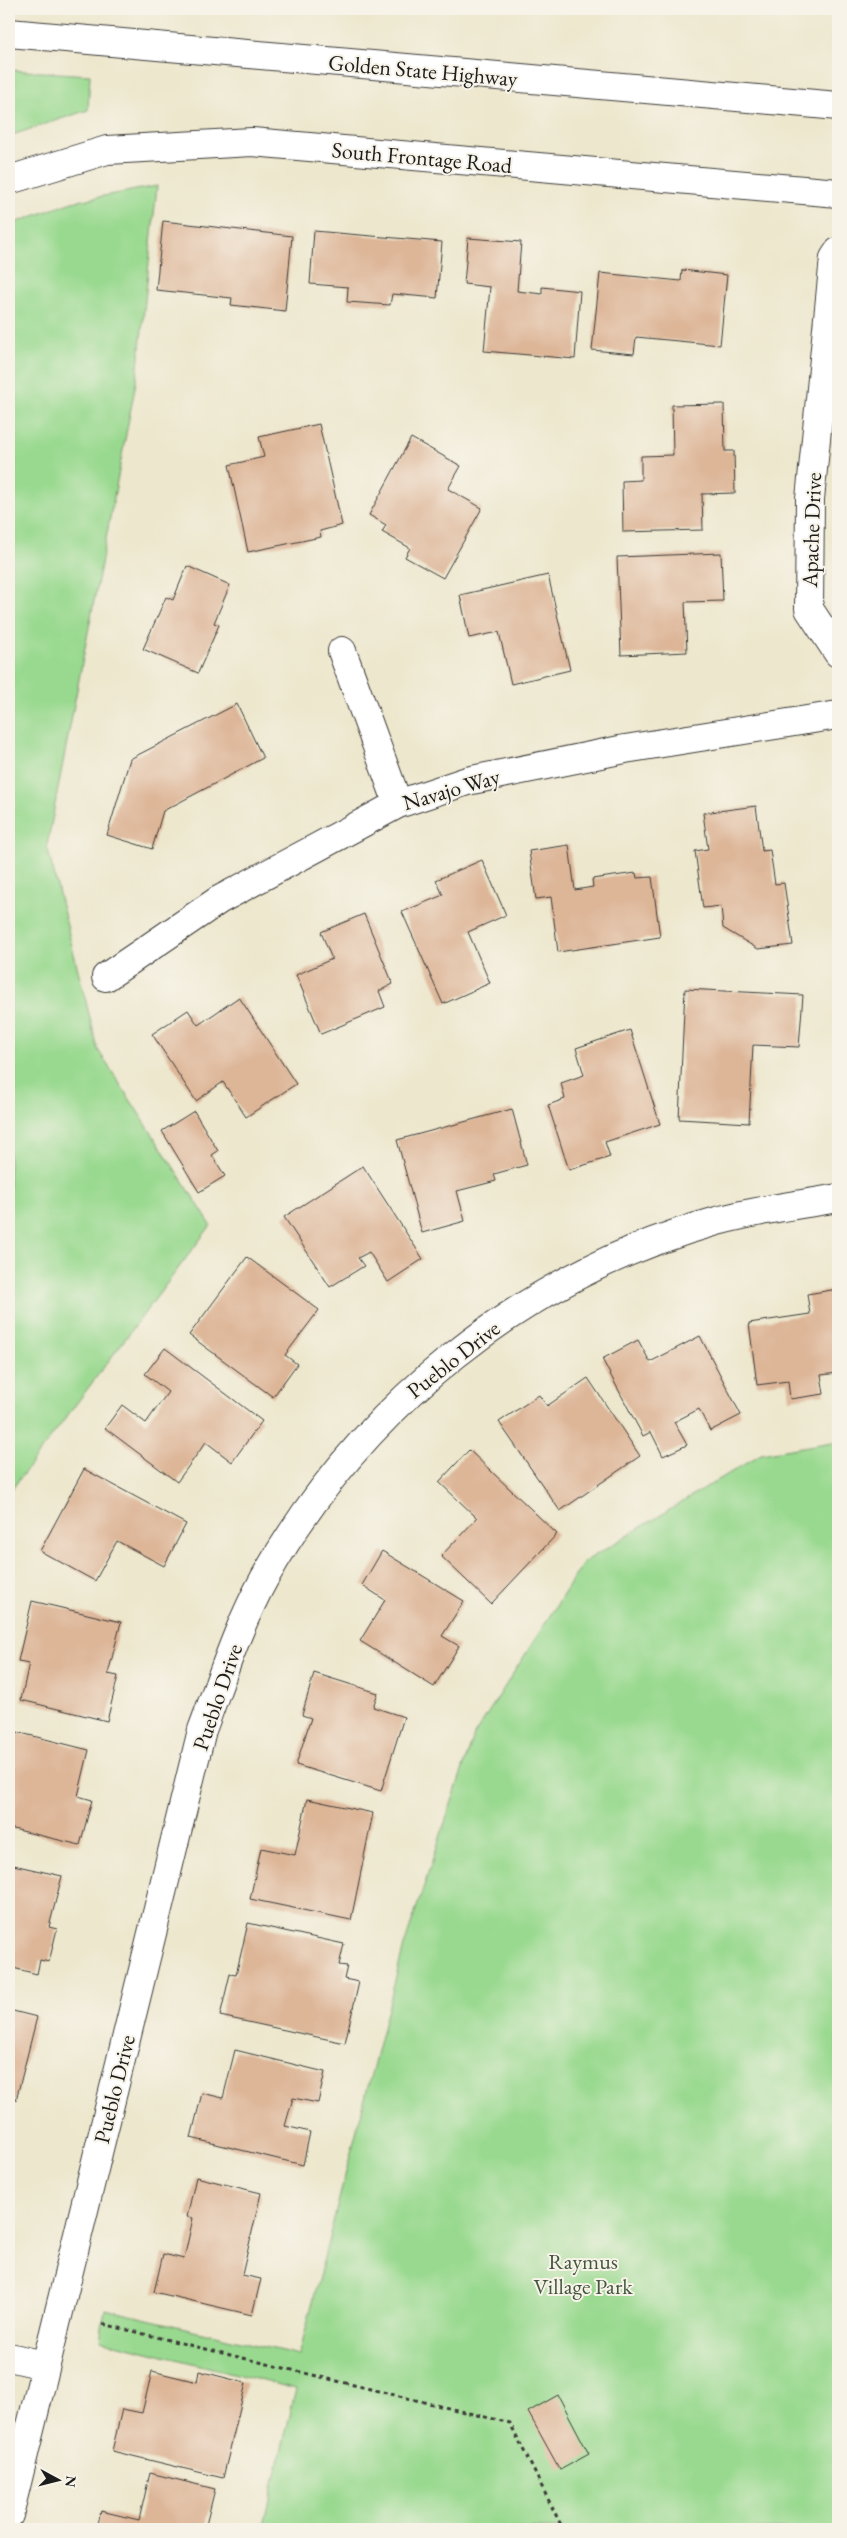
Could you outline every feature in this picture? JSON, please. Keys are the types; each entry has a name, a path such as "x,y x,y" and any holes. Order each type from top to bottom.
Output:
{"main road":[{"name":"Golden State Highway","path":"17,34 838,106"},
{"name":"South Frontage Road","path":"9,180 107,150 252,142 838,193"},
{"name":"Apache Drive","path":"838,252 834,258 810,499 809,609 838,653"},
{"path":"342,652 398,804"},
{"name":"Navajo Way","path":"106,977 219,900 398,804 467,781 625,749 838,715"},
{"name":"Pueblo Drive","path":"9,2515 44,2365 202,1730 234,1647 263,1580 292,1533 327,1484 389,1411 448,1359 497,1323 546,1293 645,1244 718,1220 838,1198"},
{"path":"9,2357 44,2365"}],"path":[{"path":"103,2324 510,2423 563,2529"}],"green space":[{"path":"9,70 90,75 88,110 9,136"},
{"path":"157,186 137,377 47,846 98,1050 211,1225 9,1493 9,225 72,202"},
{"name":"Raymus Village Park","path":"838,1441 838,2529 263,2529 296,2389 100,2340 105,2309 299,2355 404,1946 474,1735 584,1562 761,1454"}],"building":[{"path":"163,221 292,236 285,311 231,305 232,298 156,290"},
{"path":"314,231 442,242 437,298 392,294 390,305 347,302 348,287 310,284"},
{"path":"468,238 521,242 517,291 542,294 542,287 580,291 575,359 484,351 490,287 464,284"},
{"path":"682,270 727,275 720,345 636,337 634,354 592,350 600,273 681,281"},
{"path":"724,404 725,451 734,451 735,493 702,494 703,530 623,532 622,481 641,480 641,456 673,455 672,405"},
{"path":"319,424 342,525 320,531 321,537 248,552 229,465 264,457 259,437"},
{"path":"411,438 461,466 448,489 482,508 443,578 405,557 410,548 382,532 386,525 369,515"},
{"path":"721,553 723,601 685,602 687,652 621,655 617,557"},
{"path":"187,566 230,585 214,623 219,625 198,673 143,649 166,597 173,600"},
{"path":"548,575 570,670 511,684 499,632 469,638 460,595"},
{"path":"237,704 263,758 163,811 152,849 107,835 130,759"},
{"path":"756,806 762,851 770,850 775,884 784,883 793,945 758,949 723,928 721,906 703,908 695,851 708,849 703,813"},
{"path":"569,845 575,890 593,887 592,879 636,873 637,878 652,877 660,937 558,952 551,897 536,899 529,851"},
{"path":"482,860 506,915 468,932 490,983 443,1004 402,912 443,895 436,880"},
{"path":"364,914 393,984 379,991 385,1007 321,1034 296,975 332,959 321,932"},
{"path":"685,989 803,995 799,1047 753,1045 749,1123 679,1119"},
{"path":"239,997 296,1084 246,1117 223,1082 196,1101 152,1034 188,1010 198,1025"},
{"path":"630,1030 660,1124 605,1142 610,1157 569,1170 548,1105 565,1099 561,1083 584,1075 576,1048"},
{"path":"512,1109 527,1165 494,1174 496,1181 457,1191 465,1221 422,1233 397,1140"},
{"path":"194,1111 218,1151 212,1155 225,1176 199,1192 162,1131"},
{"path":"363,1166 423,1259 388,1282 369,1252 358,1258 364,1266 330,1287 284,1217"},
{"path":"247,1257 319,1310 285,1355 297,1364 273,1397 189,1335"},
{"path":"838,1289 838,1373 821,1375 824,1394 790,1399 788,1381 757,1385 749,1323 810,1314 807,1294"},
{"path":"700,1336 741,1415 710,1431 699,1409 674,1422 687,1445 663,1456 651,1432 643,1436 602,1359 638,1340 650,1362"},
{"path":"165,1348 262,1421 232,1462 206,1442 177,1482 105,1428 122,1405 146,1423 168,1392 145,1374"},
{"path":"588,1378 640,1456 560,1511 499,1422 539,1395 547,1406"},
{"path":"469,1450 557,1534 491,1604 441,1556 477,1518 439,1482"},
{"path":"84,1469 186,1524 164,1566 117,1541 95,1581 40,1551"},
{"path":"382,1551 464,1601 442,1636 459,1646 434,1687 360,1641 385,1600 362,1585"},
{"path":"32,1601 121,1622 108,1674 118,1676 107,1721 21,1700 29,1663 18,1661"},
{"path":"314,1673 378,1693 373,1707 404,1717 381,1791 296,1765 311,1718 302,1715"},
{"path":"9,1730 89,1750 78,1796 92,1800 80,1845 9,1828"},
{"path":"307,1799 373,1813 351,1920 250,1899 261,1848 295,1855"},
{"path":"9,1864 62,1876 49,1927 57,1929 49,1962 40,1960 37,1974 9,1967"},
{"path":"248,1923 344,1944 339,1965 347,1966 344,1979 359,1982 345,2043 220,2016 230,1974 236,1975"},
{"path":"9,2010 37,2017 16,2100 9,2099"},
{"path":"235,2050 325,2072 318,2103 293,2098 285,2126 310,2132 303,2165 191,2138 202,2093 223,2098"},
{"path":"196,2177 261,2193 242,2275 261,2279 252,2315 154,2292 163,2254 184,2259 193,2218 187,2217"},
{"path":"152,2371 197,2382 199,2371 246,2383 223,2478 112,2451 122,2409 142,2413"},
{"path":"558,2395 589,2454 560,2470 528,2412"},
{"path":"150,2473 215,2489 205,2529 97,2529 101,2511 139,2520"}]}
